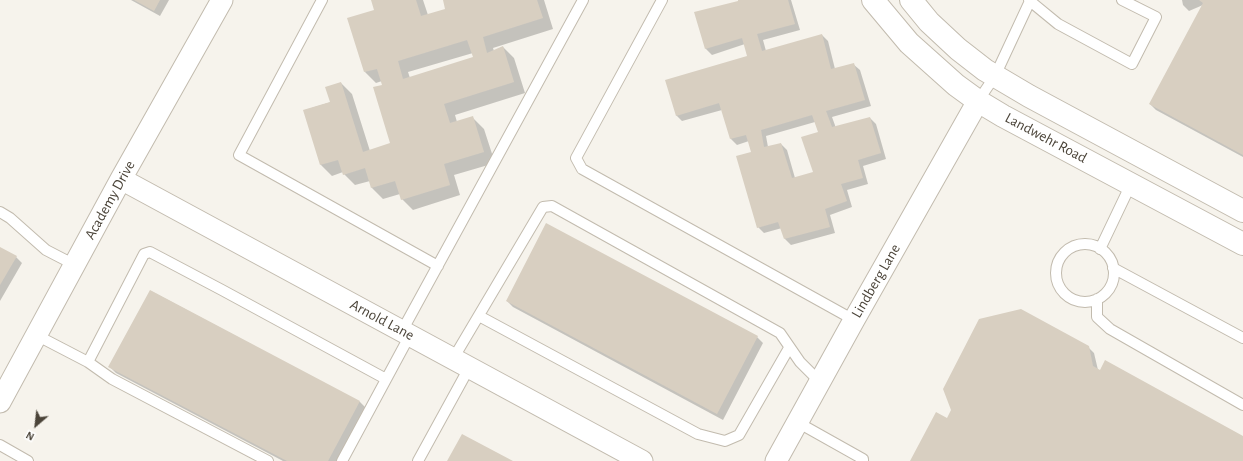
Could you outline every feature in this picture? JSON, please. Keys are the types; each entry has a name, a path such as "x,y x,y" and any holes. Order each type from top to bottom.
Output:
{"street":[{"name":"Academy Drive","path":"0,402 121,179 222,0"},
{"name":"Landwehr Road","path":"873,0 909,43 956,85 978,101 1003,116 1243,244"},
{"name":"Landwehr Road","path":"911,0 929,22 958,49 985,70 1029,96 1243,211"},
{"name":"Lindberg Lane","path":"776,461 978,101"},
{"name":"Arnold Lane","path":"121,179 642,461"}],"lane":[{"path":"322,0 239,155 438,266"},
{"path":"342,461 386,379 438,266 583,0"},
{"path":"662,0 576,158 582,168 854,320"},
{"path":"978,101 995,76 1030,0 1058,24 1132,64 1156,17 1122,0"},
{"path":"1100,248 1131,184"},
{"path":"418,461 461,363 479,316 542,207 552,206 780,334 800,362 820,382"},
{"path":"0,212 10,218 46,250 75,265"},
{"path":"1081,244 1100,248 1111,260 1114,277 1111,286 1105,294 1088,302 1078,301 1069,297 1057,282 1056,272 1058,262 1071,247 1081,244"},
{"path":"88,362 144,254 150,252 229,293 386,379"},
{"path":"1113,268 1243,338"},
{"path":"1097,299 1097,317 1110,330 1243,405"},
{"path":"479,316 698,434 725,441 739,435 789,348"},
{"path":"36,335 88,362 112,379 268,461"},
{"path":"797,422 862,459 863,461"},
{"path":"0,445 28,461"}],"building":[{"path":"134,0 160,0 154,11"},
{"path":"371,0 416,0 421,16 445,9 443,0 537,0 543,18 483,37 487,53 503,46 514,82 444,104 450,123 473,116 484,152 444,164 450,185 401,200 395,181 371,188 365,168 343,175 338,160 320,165 303,110 330,102 325,87 341,82 363,152 390,143 373,87 382,85 377,69 364,72 347,18 374,10","holes":["467,40 473,57 403,79 398,61"]},
{"path":"788,0 795,24 757,34 762,51 822,34 831,69 854,63 865,100 826,111 832,127 870,117 881,153 858,160 863,178 841,184 847,201 825,209 830,227 784,239 778,222 757,228 736,156 751,152 746,135 730,139 719,103 676,116 665,80 747,56 742,38 705,49 694,12 738,1","holes":["812,115 818,132 801,137 813,172 792,178 781,143 764,147 761,130"]},
{"path":"1199,0 1243,0 1243,155 1149,104 1203,3"},
{"path":"546,223 758,336 717,414 506,301"},
{"path":"0,247 17,256 0,285"},
{"path":"150,290 360,401 328,461 287,461 108,367"},
{"path":"1021,309 1089,346 1093,366 1100,370 1105,360 1243,436 1243,461 910,461 936,412 947,418 951,410 943,389 979,319"},
{"path":"462,434 513,461 447,461"}]}
